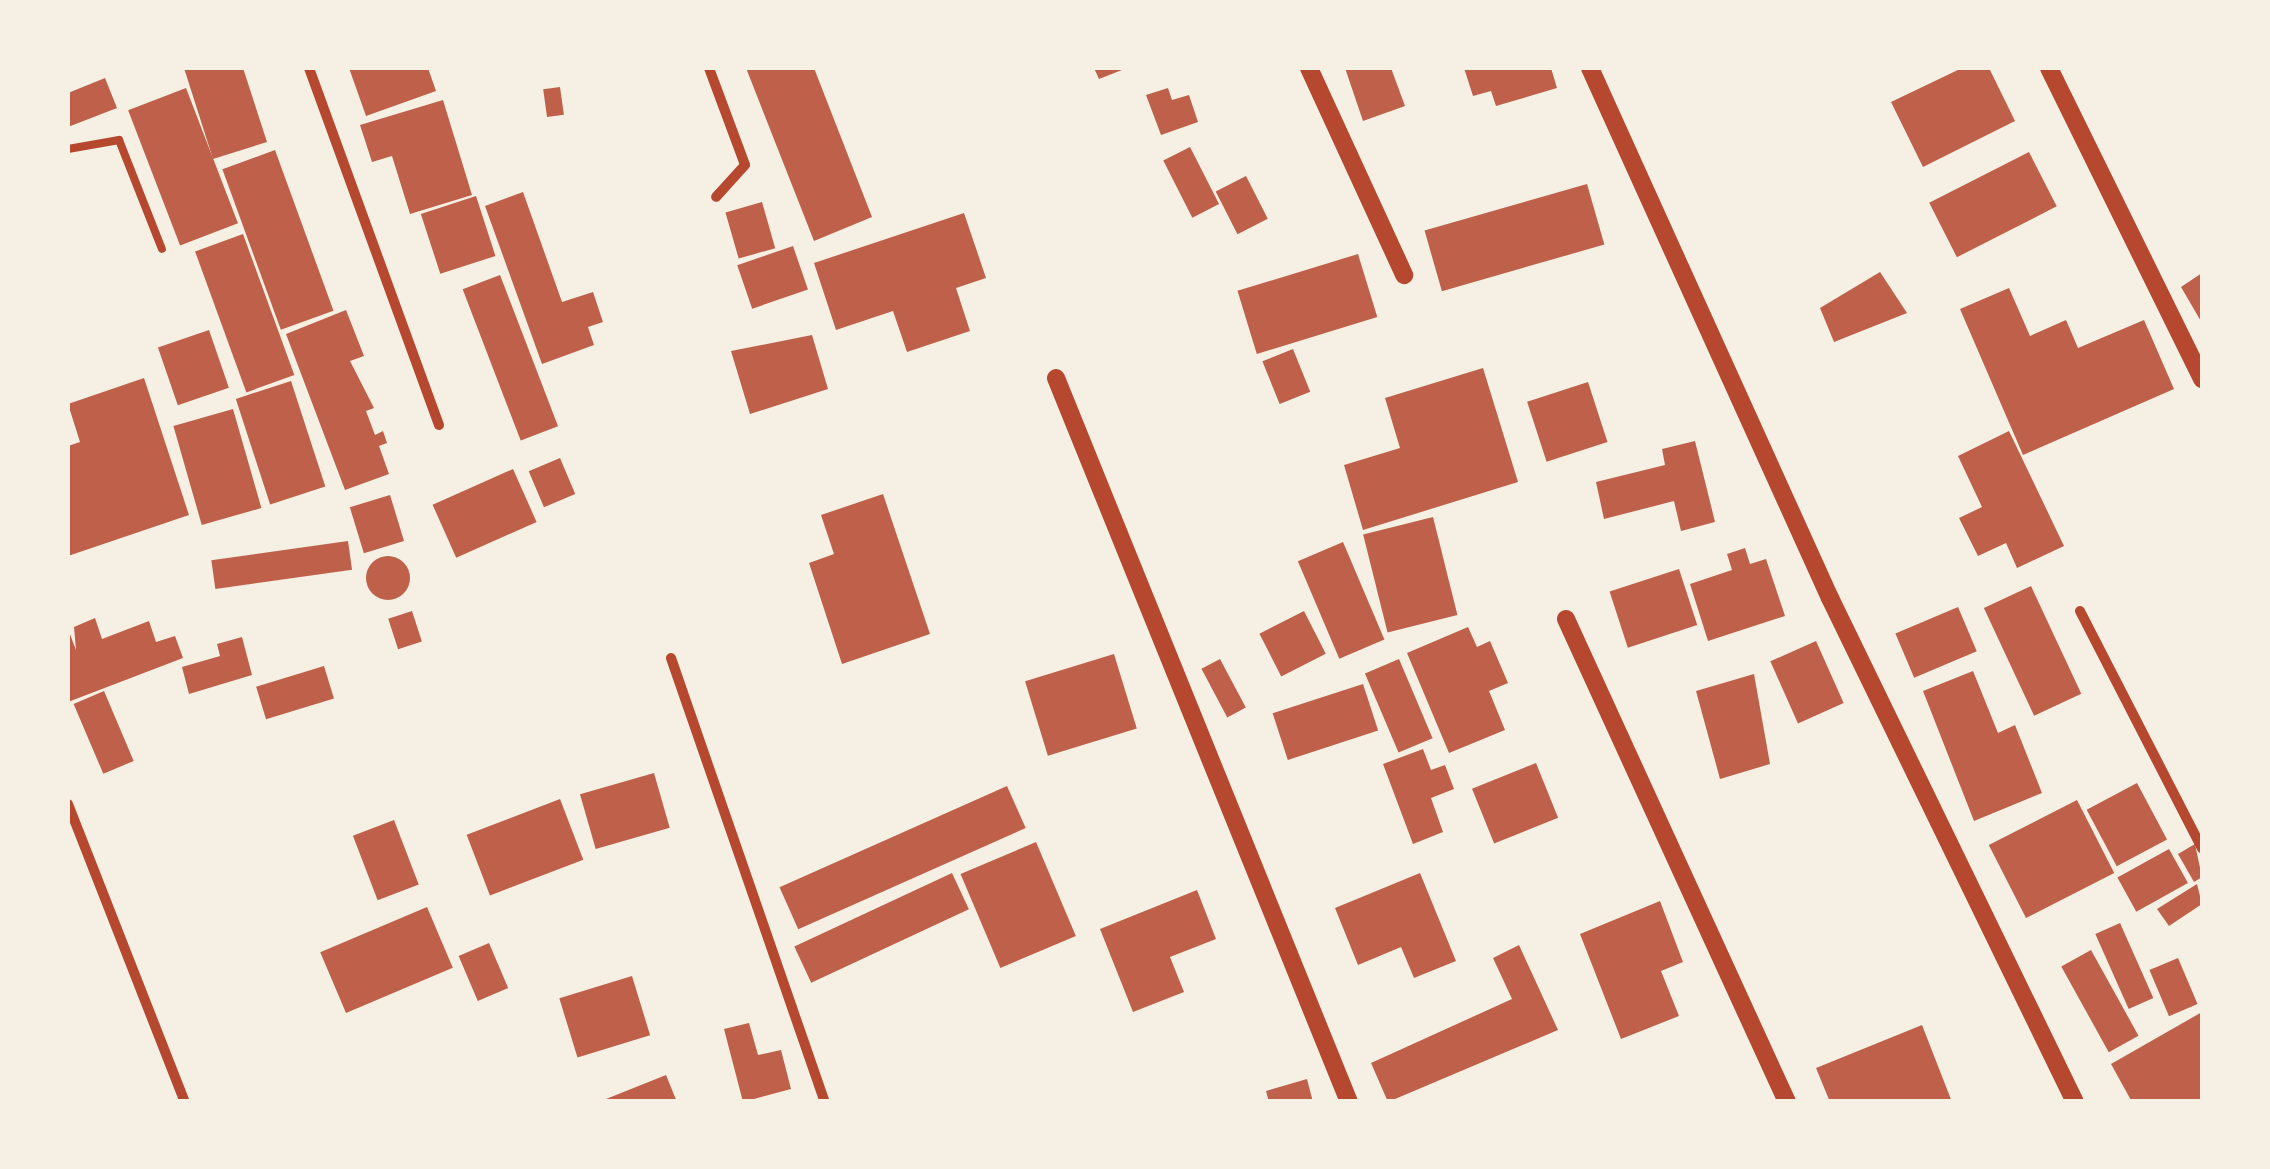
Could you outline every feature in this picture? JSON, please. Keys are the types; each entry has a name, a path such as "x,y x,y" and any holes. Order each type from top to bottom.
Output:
{"street":[{"path":"309,68 439,425"},
{"path":"710,68 744,165 716,198"},
{"path":"1309,68 1404,274"},
{"path":"1590,68 1830,598 2075,1102"},
{"path":"2048,68 2202,379"},
{"path":"1056,378 1349,1102"},
{"path":"2080,612 2202,848"},
{"path":"1566,619 1787,1102"},
{"path":"670,658 826,1102"},
{"path":"68,804 185,1102"}],"lane":[{"path":"68,149 118,140 162,249"}],"building":[{"path":"184,68 243,68 267,142 213,159"},
{"path":"349,68 428,68 436,91 366,116"},
{"path":"746,68 814,68 872,217 814,241"},
{"path":"1094,68 1127,68 1099,79"},
{"path":"1345,68 1391,68 1405,106 1363,121"},
{"path":"1464,68 1551,68 1557,88 1496,106 1491,91 1473,96"},
{"path":"1962,68 1989,68 2015,121 1923,167 1891,102"},
{"path":"105,78 117,108 68,127 68,93"},
{"path":"560,87 564,115 547,117 543,89"},
{"path":"186,88 238,223 180,246 128,110"},
{"path":"1168,88 1172,100 1189,95 1198,122 1161,135 1146,95"},
{"path":"443,100 472,195 410,214 392,156 372,162 360,125"},
{"path":"1190,147 1219,204 1192,218 1163,161"},
{"path":"275,150 333,311 281,330 222,169"},
{"path":"2029,152 2057,206 1957,257 1929,203"},
{"path":"1246,176 1268,219 1237,234 1216,191"},
{"path":"1587,184 1604,245 1442,291 1425,231"},
{"path":"523,192 562,302 593,292 603,322 588,327 594,345 542,364 485,206"},
{"path":"476,196 495,256 440,274 421,214"},
{"path":"762,202 775,248 739,259 725,212"},
{"path":"964,213 986,278 956,288 970,331 907,352 893,311 836,330 814,263"},
{"path":"243,234 294,375 246,392 195,251"},
{"path":"793,246 808,289 752,309 737,265"},
{"path":"1358,254 1377,317 1257,354 1238,291"},
{"path":"1880,272 1907,313 1834,342 1820,308"},
{"path":"2202,273 2202,323 2181,287"},
{"path":"500,275 558,426 521,441 463,289"},
{"path":"2009,288 2030,336 2066,320 2078,348 2144,320 2174,389 2023,455 1960,309"},
{"path":"346,310 364,356 350,361 374,408 366,411 375,435 383,431 387,443 379,446 389,474 345,490 286,334"},
{"path":"209,330 229,388 178,405 158,348"},
{"path":"812,335 828,389 750,414 731,351"},
{"path":"1293,349 1310,392 1280,404 1262,361"},
{"path":"1483,368 1518,482 1363,530 1344,465 1400,448 1385,398"},
{"path":"144,378 189,515 68,556 68,446 80,442 68,404"},
{"path":"291,381 325,487 270,504 236,399"},
{"path":"1588,382 1607,442 1547,462 1527,402"},
{"path":"233,409 261,508 202,525 173,426"},
{"path":"2009,431 2064,546 2017,568 2006,543 1978,556 1959,518 1982,507 1958,456"},
{"path":"1695,441 1715,522 1681,531 1674,501 1604,519 1596,482 1665,465 1662,449"},
{"path":"560,458 575,494 544,507 529,471"},
{"path":"513,469 537,522 456,558 433,505"},
{"path":"883,494 930,634 842,664 809,563 834,554 821,515"},
{"path":"390,495 404,541 364,553 350,507"},
{"path":"1433,517 1457,615 1388,632 1363,534"},
{"path":"348,541 352,570 215,589 211,560"},
{"path":"1343,542 1384,640 1339,659 1298,561"},
{"path":"1745,548 1750,564 1766,559 1785,616 1708,641 1690,584 1732,570 1727,554"},
{"path":"388,556 404,562 410,578 404,594 388,600 372,594 366,578 372,562"},
{"path":"1679,569 1697,625 1628,648 1610,592"},
{"path":"2031,586 2081,694 2034,716 1984,608"},
{"path":"1958,607 1977,651 1914,678 1895,634"},
{"path":"412,611 422,641 398,649 388,619"},
{"path":"1304,611 1326,654 1281,676 1259,634"},
{"path":"95,618 102,639 149,621 156,642 175,636 183,658 68,702 68,629 76,650 74,627"},
{"path":"1468,627 1477,647 1490,641 1508,683 1489,691 1505,730 1449,753 1407,653"},
{"path":"242,637 252,675 189,694 182,667 220,656 217,644"},
{"path":"1816,641 1844,703 1798,723 1770,661"},
{"path":"1114,654 1137,729 1048,756 1025,681"},
{"path":"1220,659 1246,708 1227,717 1201,669"},
{"path":"1399,659 1433,738 1399,753 1365,673"},
{"path":"324,666 334,699 266,719 256,687"},
{"path":"1973,671 1998,733 2015,725 2042,793 1974,821 1923,691"},
{"path":"1754,674 1770,764 1720,779 1696,691"},
{"path":"1363,684 1378,731 1288,760 1273,713"},
{"path":"104,691 134,761 103,774 74,704"},
{"path":"1423,749 1431,770 1445,765 1454,789 1431,798 1443,832 1413,844 1383,764"},
{"path":"1536,763 1558,818 1494,844 1472,789"},
{"path":"654,773 670,828 596,849 580,794"},
{"path":"2137,783 2167,840 2117,866 2087,810"},
{"path":"1007,786 1026,828 798,929 780,887"},
{"path":"560,799 583,860 490,896 467,835"},
{"path":"2077,800 2114,873 2026,918 1989,845"},
{"path":"394,820 419,884 378,900 353,836"},
{"path":"1036,842 1076,936 1000,968 961,874"},
{"path":"2195,844 2202,877 2194,882 2178,854"},
{"path":"2169,849 2188,883 2136,912 2117,878"},
{"path":"952,873 969,909 811,983 794,947"},
{"path":"1420,873 1456,961 1414,978 1401,947 1358,965 1335,908"},
{"path":"2197,884 2202,904 2169,926 2157,909"},
{"path":"1197,890 1216,939 1170,957 1184,992 1133,1012 1100,929"},
{"path":"1660,901 1683,962 1661,971 1679,1016 1621,1039 1580,934"},
{"path":"427,907 453,968 346,1013 320,952"},
{"path":"2120,923 2153,998 2129,1009 2095,934"},
{"path":"489,943 508,988 478,1001 459,956"},
{"path":"1519,945 1558,1030 1388,1102 1371,1063 1512,999 1493,958"},
{"path":"2091,950 2139,1036 2109,1052 2061,966"},
{"path":"2178,958 2198,1004 2169,1016 2149,970"},
{"path":"632,976 650,1035 577,1058 559,998"},
{"path":"2202,1012 2202,1102 2132,1102 2111,1064"},
{"path":"749,1023 758,1055 781,1050 791,1089 743,1102 724,1029"},
{"path":"1922,1025 1952,1102 1830,1102 1816,1068"},
{"path":"666,1075 677,1102 601,1102 601,1101"},
{"path":"1307,1079 1313,1102 1269,1102 1266,1091"}]}
